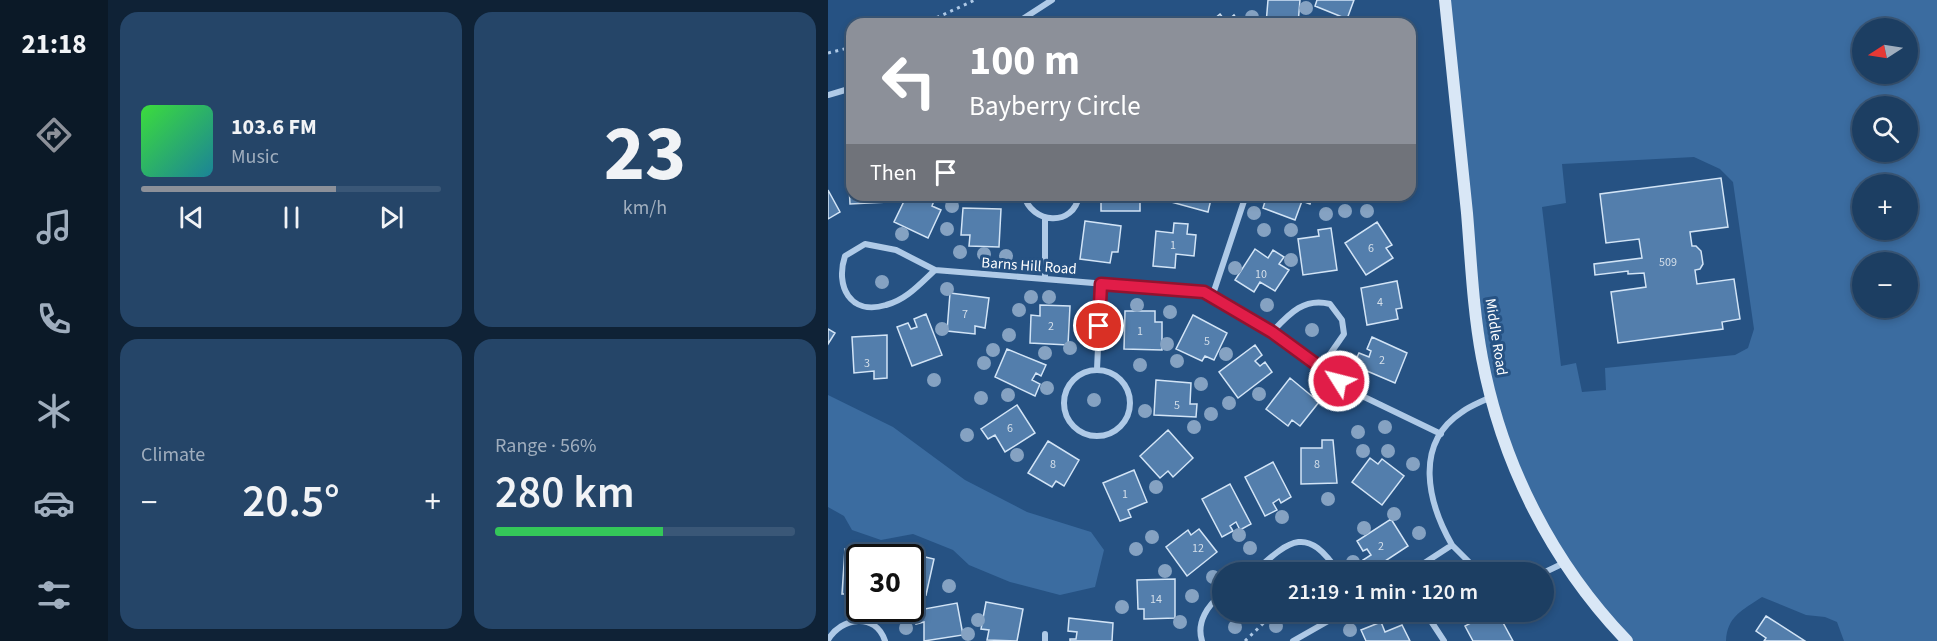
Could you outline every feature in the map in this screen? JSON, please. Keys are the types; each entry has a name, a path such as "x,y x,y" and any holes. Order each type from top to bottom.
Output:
{"street":[{"path":"1025,18 1052,0"},
{"name":"Middle Road","path":"1445,0 1476,319 1491,397 1505,444 1523,490 1564,563 1594,605 1628,641"},
{"path":"828,94 846,90"},
{"path":"1027,201 1034,213 1045,219 1058,219 1067,215 1074,209 1077,201"},
{"path":"1212,297 1244,201"},
{"path":"1045,219 1045,279"},
{"name":"Barns Hill Road","path":"935,270 900,299 885,306 870,308 847,296 842,285 840,270 845,256 865,244 896,250 935,270 1204,292 1272,332 1358,394 1441,434"},
{"path":"1097,369 1101,284"},
{"path":"1272,332 1297,307 1311,302 1330,304 1342,320 1344,334 1321,367"},
{"path":"1097,369 1111,371 1122,380 1130,401 1129,412 1121,426 1106,435 1097,436 1086,434 1073,425 1064,406 1071,382 1087,371 1097,369"},
{"path":"1469,562 1452,544 1437,519 1431,494 1429,467 1441,434 1461,412 1491,397"},
{"path":"1265,562 1282,546 1298,542 1318,547 1330,562"},
{"path":"1425,562 1452,544"},
{"path":"1554,568 1564,563"},
{"path":"1202,641 1200,625 1203,615 1212,605"},
{"path":"828,640 839,627 848,621 859,619 877,626 885,641"},
{"path":"1293,641 1326,622"},
{"path":"1432,622 1444,641"}],"path":[{"path":"936,18 975,0"},
{"path":"828,53 846,48"},
{"path":"1245,641 1265,622"}],"shaded area":[{"path":"1445,0 1937,0 1937,641 1844,641 1837,622 1825,617 1806,615 1762,597 1737,614 1729,625 1726,641 1627,641 1544,531 1491,397","holes":["1694,157 1720,169 1733,182 1754,329 1748,348 1735,355 1605,368 1606,390 1582,392 1576,363 1561,366 1542,207 1566,203 1562,164"]},
{"path":"828,395 893,427 965,480 1027,512 1091,532 1104,550 1095,587 1060,595 1010,582 969,565 953,550 913,534 881,540 852,530 844,516 828,507"}],"building":[{"path":"1268,0 1300,0 1298,18 1266,18"},
{"path":"1317,0 1354,0 1347,18 1315,6"},
{"path":"1721,178 1728,227 1690,232 1692,246 1696,246 1701,251 1703,264 1700,269 1695,270 1697,284 1734,279 1740,319 1722,322 1723,329 1618,343 1611,292 1646,287 1644,273 1628,274 1628,271 1595,275 1594,264 1642,258 1639,239 1606,243 1600,194"},
{"path":"828,190 840,212 828,219"},
{"path":"850,201 888,201 888,202 850,204"},
{"path":"904,201 934,201 932,206 941,210 928,238 894,222"},
{"path":"1101,201 1140,201 1140,211 1101,211"},
{"path":"1171,201 1211,201 1208,212"},
{"path":"1265,201 1302,201 1295,220 1263,208"},
{"path":"963,208 1001,209 999,247 969,246 970,235 961,235"},
{"path":"1085,221 1121,226 1118,252 1112,252 1110,263 1080,259"},
{"path":"1377,222 1392,245 1386,248 1393,258 1366,275 1345,243"},
{"path":"1174,223 1188,224 1187,234 1196,235 1194,256 1176,254 1175,268 1153,266 1156,231 1173,233"},
{"path":"1331,228 1337,270 1303,275 1298,239 1319,236 1318,230"},
{"path":"1255,249 1268,258 1273,250 1284,257 1279,264 1289,270 1275,291 1260,282 1254,292 1235,280"},
{"path":"1397,281 1402,308 1396,309 1398,319 1367,325 1361,288"},
{"path":"950,293 989,298 985,328 975,326 975,334 947,331"},
{"path":"1040,305 1070,306 1068,345 1030,343 1031,315 1040,316"},
{"path":"1125,311 1155,311 1155,322 1162,322 1162,350 1124,349"},
{"path":"926,314 942,355 912,366 897,327 908,323 911,329 917,327 914,319"},
{"path":"1193,315 1227,333 1214,360 1205,356 1202,361 1176,349"},
{"path":"828,329 835,333 828,344"},
{"path":"887,335 887,378 874,379 874,371 854,373 852,337"},
{"path":"1372,337 1407,353 1395,383 1353,365 1359,353 1369,357 1371,351 1367,349"},
{"path":"1255,345 1262,355 1255,361 1260,366 1265,362 1272,372 1238,398 1219,372"},
{"path":"1007,349 1046,365 1041,376 1036,373 1032,380 1040,384 1035,396 995,377"},
{"path":"1290,378 1319,402 1300,426 1292,420 1288,426 1266,409"},
{"path":"1156,380 1191,383 1190,404 1197,404 1196,417 1154,415"},
{"path":"1017,405 1035,433 1005,452 995,435 988,439 981,429"},
{"path":"1168,430 1193,458 1173,477 1168,471 1160,478 1140,456"},
{"path":"1322,440 1333,440 1337,483 1301,484 1301,448 1322,448"},
{"path":"1048,441 1079,460 1064,486 1056,481 1052,487 1028,473"},
{"path":"1370,458 1378,464 1382,459 1404,476 1382,505 1352,482"},
{"path":"1273,462 1291,497 1281,503 1279,499 1273,503 1277,510 1265,516 1245,477"},
{"path":"1134,470 1147,502 1128,510 1131,517 1120,521 1103,483"},
{"path":"1230,484 1251,524 1240,530 1236,522 1230,526 1233,531 1222,537 1202,499"},
{"path":"1391,519 1408,546 1384,562 1364,562 1363,560 1371,555 1367,549 1363,551 1357,541"},
{"path":"1199,529 1217,552 1187,576 1166,547 1188,530 1191,535"},
{"path":"845,549 846,549 846,594 842,594"},
{"path":"924,557 934,559 926,595 924,594"},
{"path":"1175,579 1175,618 1144,619 1144,609 1138,609 1137,580"},
{"path":"986,602 1023,609 1017,641 987,640 989,630 981,629"},
{"path":"957,603 963,635 924,641 924,609"},
{"path":"1766,616 1805,641 1764,641 1766,638 1756,631"},
{"path":"1069,618 1113,623 1112,641 1070,641 1070,639 1076,639 1077,632 1068,631"},
{"path":"1381,622 1385,632 1402,625 1410,641 1366,641 1361,630"},
{"path":"1472,622 1503,622 1513,641 1473,641 1465,626"}],"route":[{"path":"1099,326 1101,284 1204,292 1272,332 1339,381"}]}
